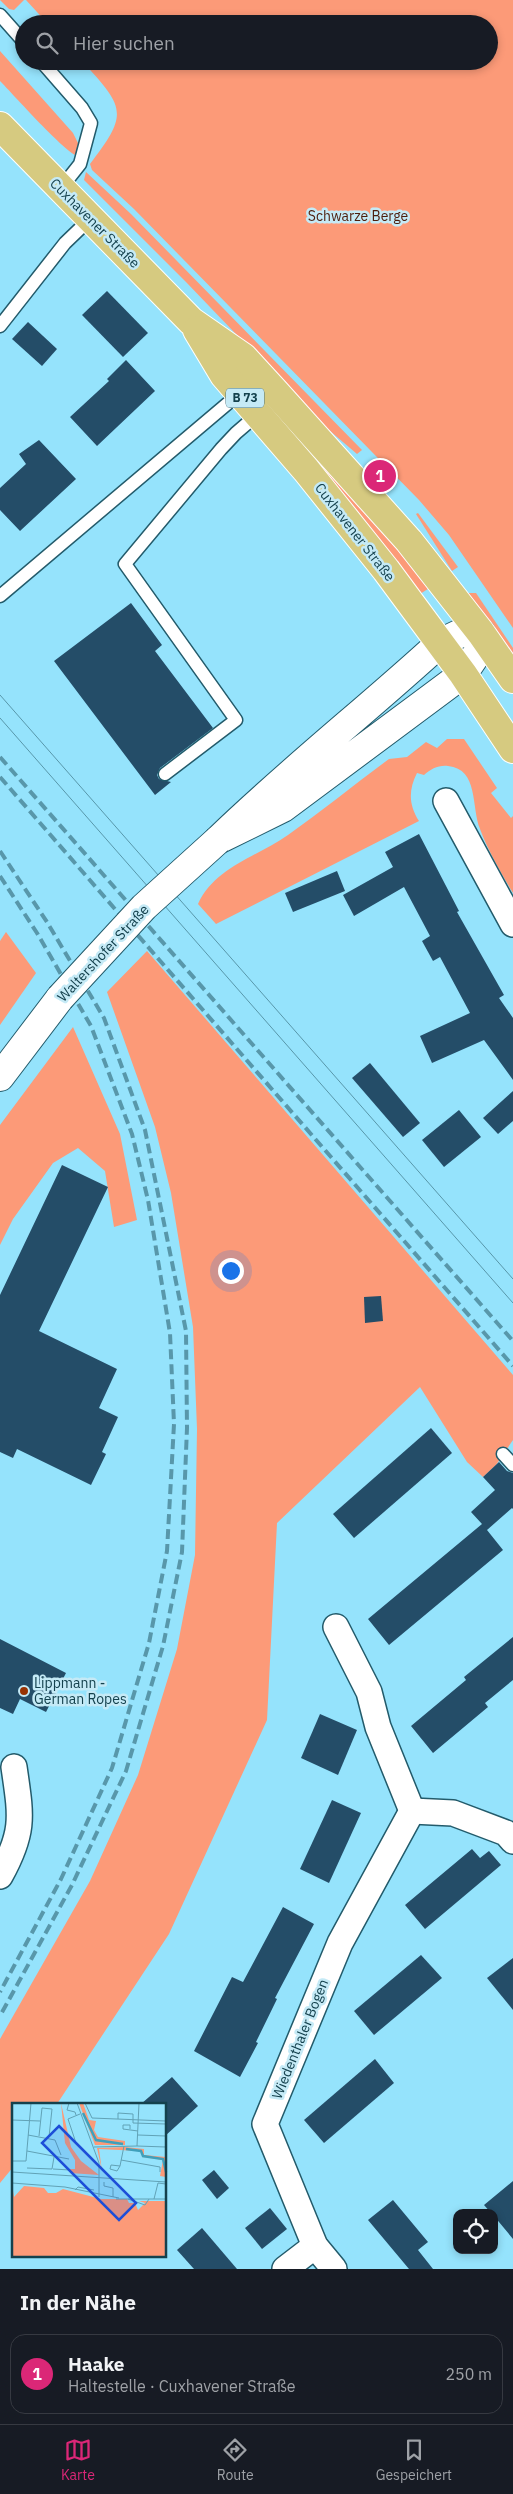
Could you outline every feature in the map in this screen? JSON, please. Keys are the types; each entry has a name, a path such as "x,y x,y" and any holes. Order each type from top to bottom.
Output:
{"main road":[{"name":"Cuxhavener Straße","path":"0,126 191,321 243,357 276,392 409,541 481,633 513,679"},
{"name":"Cuxhavener Straße","path":"191,321 224,375 335,505 463,674 513,749"},
{"name":"Waltershofer Straße","path":"0,1077 60,998 126,925 262,798 440,643 463,632 481,633 478,652 463,674 282,808 218,840"}],"street":[{"path":"446,802 513,924"},
{"path":"336,1627 370,1692 378,1727 412,1811 453,1813 506,1833 513,1841"},
{"path":"0,1876 13,1853 19,1833 20,1807 14,1767"},
{"name":"Wiedenthaler Bogen","path":"334,2269 315,2246 265,2124 340,1943 412,1811"},
{"path":"285,2269 315,2246"}],"lane":[{"path":"0,15 15,32"},
{"path":"49,70 82,108 91,123 80,164 61,188"},
{"path":"0,326 65,243 91,218"},
{"path":"0,596 240,393"},
{"path":"165,774 236,720 125,564 221,449 258,414"},
{"path":"503,1454 513,1465"}],"green space":[{"path":"0,0 24,0 14,10 9,9"},
{"name":"Schwarze Berge","path":"26,0 513,0 513,628 449,535 419,500 134,209 92,170 90,164 111,133 116,121 117,111 114,101 107,90 90,70 498,70 498,15 40,15"},
{"path":"0,51 73,133 79,145 78,156 63,146 0,81"},
{"path":"86,172 131,214 362,450 357,454 323,425 186,282 84,180"},
{"path":"269,404 431,587 420,594 267,405"},
{"path":"418,513 458,567 452,571 416,514"},
{"path":"467,593 476,593 513,648 513,659"},
{"path":"447,739 464,739 497,788 491,793 511,818 513,816 513,893 483,837 477,820 469,781 465,774 458,769 441,766 424,775 417,773 414,780 411,798 413,809 419,821 216,924 198,904 205,892 226,872 288,835 389,759 407,757 426,742 437,748"},
{"path":"6,932 36,973 0,1025 0,941"},
{"path":"147,951 513,1375 513,1440 496,1465 483,1477 467,1462 420,1387 277,1523 267,1720 169,1934 58,2103 12,2103 12,2168 0,2183 0,2039 90,1881 138,1775 177,1649 195,1555 197,1429 193,1327 171,1193 155,1127 107,992"},
{"path":"73,1027 120,1134 137,1220 114,1227 105,1171 78,1148 53,1163 13,1219 0,1245 0,1125"}],"building":[{"path":"107,291 148,333 123,357 82,315"},
{"path":"28,322 57,349 42,366 12,339"},
{"path":"126,360 155,391 97,446 70,417 109,381 107,379"},
{"path":"39,440 76,479 20,531 0,510 0,488 26,464 19,454"},
{"path":"131,603 162,645 155,651 213,728 160,768 157,775 159,779 171,782 155,795 54,661"},
{"path":"419,834 459,911 457,912 504,995 499,998 513,1018 513,1080 484,1040 432,1063 420,1036 470,1013 440,957 433,961 422,941 430,936 404,887 354,916 343,895 393,867 385,852"},
{"path":"337,871 345,891 293,912 285,893"},
{"path":"370,1063 420,1123 403,1137 352,1078"},
{"path":"513,1091 513,1121 498,1134 483,1118"},
{"path":"459,1110 481,1137 444,1167 422,1140"},
{"path":"62,1165 108,1187 39,1331 117,1369 99,1408 118,1417 102,1452 106,1454 91,1485 17,1449 13,1458 0,1452 0,1295"},
{"path":"381,1296 383,1321 365,1323 364,1297"},
{"path":"431,1428 452,1453 354,1538 333,1514"},
{"path":"499,1462 507,1471 513,1473 513,1509 487,1530 503,1550 389,1645 368,1619 482,1524 471,1512 495,1490 483,1477"},
{"path":"513,1637 513,1680 485,1703 488,1707 433,1753 411,1726 466,1680 464,1677"},
{"path":"0,1639 66,1673 46,1712 20,1699 13,1714 0,1708"},
{"path":"320,1714 357,1730 338,1775 301,1758"},
{"path":"332,1800 361,1813 329,1883 300,1869"},
{"path":"472,1849 480,1858 489,1851 501,1865 425,1929 405,1905"},
{"path":"283,1907 314,1924 275,1998 277,1999 256,2042 258,2043 240,2077 194,2051 232,1977 243,1982"},
{"path":"421,1955 442,1978 374,2035 354,2011"},
{"path":"513,1958 513,2010 487,1978"},
{"path":"375,2059 394,2083 324,2143 304,2120"},
{"path":"172,2077 198,2106 166,2135 166,2103 142,2103"},
{"path":"214,2170 229,2188 217,2199 202,2180"},
{"path":"513,2181 513,2239 498,2221 498,2209 488,2209 484,2205"},
{"path":"393,2200 428,2242 418,2250 433,2269 409,2269 368,2220"},
{"path":"270,2208 287,2229 262,2249 245,2228"},
{"path":"202,2228 237,2269 194,2269 177,2250"}],"tram line":[{"path":"0,695 513,1279"},
{"path":"0,718 513,1303"}],"railway":[{"path":"0,757 513,1341"},
{"path":"0,777 513,1366"},
{"path":"0,851 47,922 104,1018 145,1130 186,1331 187,1428 182,1552 163,1646 126,1771 72,1885 0,2016"},
{"path":"0,876 37,933 91,1026 132,1134 148,1200 170,1333 174,1424 167,1551 149,1643 112,1768 61,1879 0,1992"}],"place":[{"name":"Haake","path":"380,476"},
{"name":"Lippmann - German Ropes","path":"24,1691"}]}
